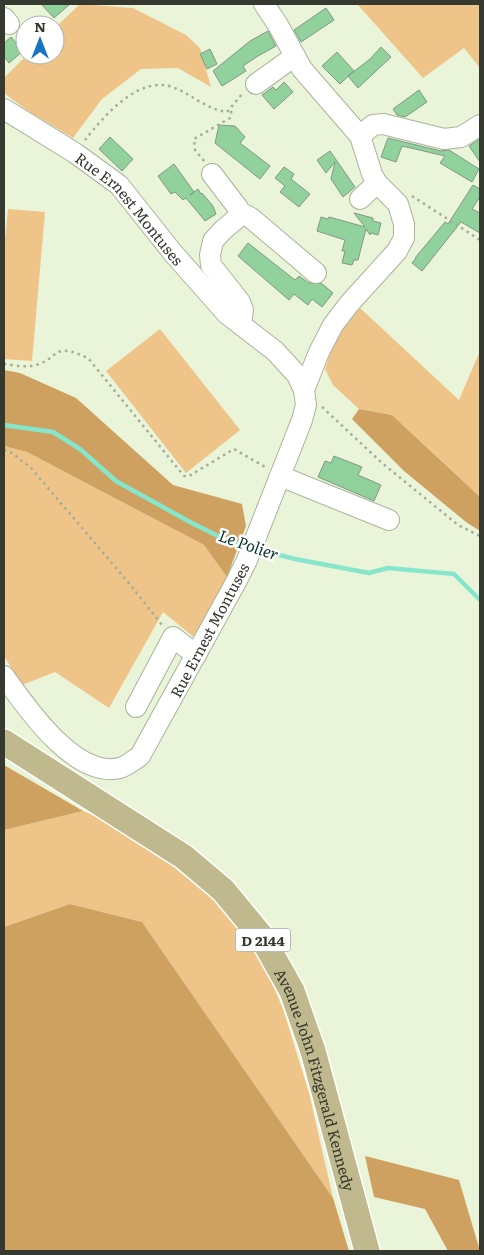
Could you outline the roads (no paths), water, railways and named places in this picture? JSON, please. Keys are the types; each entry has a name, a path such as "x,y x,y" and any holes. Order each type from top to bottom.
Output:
{"main road":[{"name":"Avenue John Fitzgerald Kennedy","path":"4,742 184,857 223,890 261,936 292,991 313,1051 367,1251"}],"street":[{"path":"267,5 302,69 360,136 372,174 377,184 398,204 404,224 404,238 397,251 349,304 333,325 319,352 304,390"},
{"path":"256,84 295,56"},
{"name":"Rue Ernest Montuses","path":"4,109 75,153 119,185 173,253 227,314 275,352 297,375 304,390 306,405 302,420 247,560 140,756 122,768 106,770 89,764 61,745 34,717 4,676"},
{"path":"360,136 373,125 383,124 444,139 461,137 480,125"},
{"path":"212,174 238,208 241,215"},
{"path":"360,199 377,184"},
{"path":"241,325 244,310 240,302 211,265 210,255 214,241 223,230 241,215 252,218 316,273"},
{"path":"280,476 389,520"},
{"path":"136,707 173,638 196,656"}],"waterway":[{"name":"Le Polier","path":"4,425 53,432 80,449 116,481 190,522 230,542 246,546"},
{"name":"Le Polier","path":"256,549 295,559 369,573 388,568 454,574 480,600"}]}
